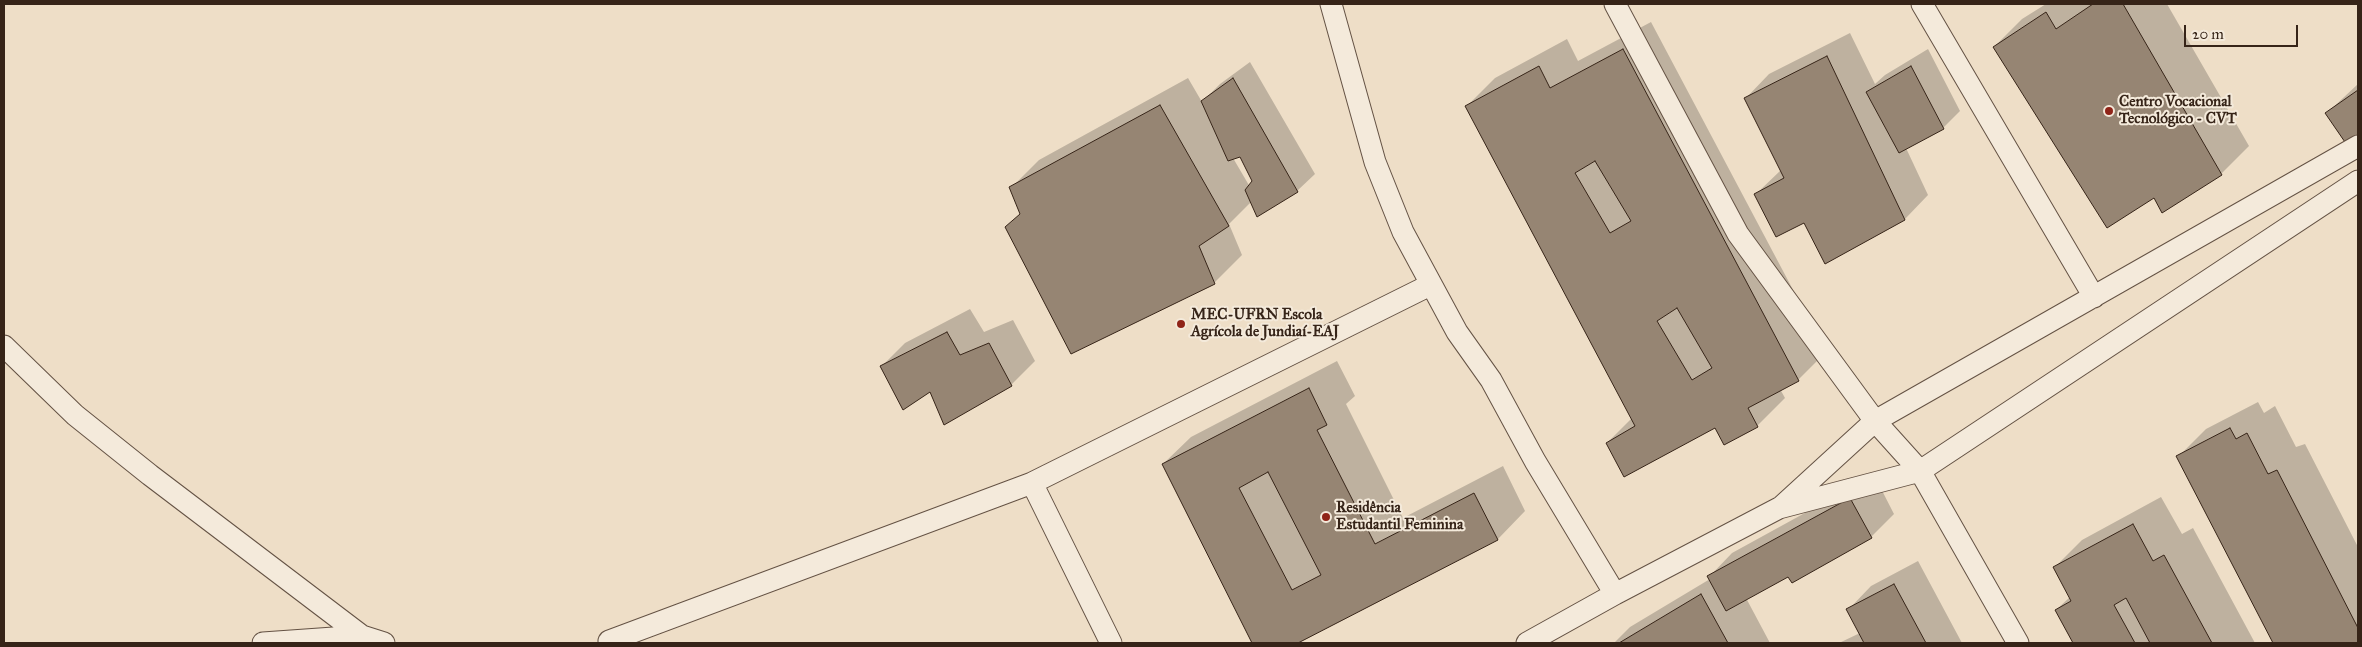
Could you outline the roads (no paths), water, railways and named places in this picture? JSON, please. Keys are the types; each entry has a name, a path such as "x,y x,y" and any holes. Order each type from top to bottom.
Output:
{"lane":[{"path":"1331,4 1375,162 1403,232 1456,332 1491,380 1535,460 1615,594"},
{"path":"1615,4 1738,234 1875,421 1920,471 2018,643"},
{"path":"1922,4 2094,297"},
{"path":"1778,508 1875,421 2358,146"},
{"path":"1527,643 1778,508 1920,471 2358,181"},
{"path":"604,643 1032,482 1430,285"},
{"path":"4,346 75,415 362,636 384,643"},
{"path":"1032,482 1111,643"},
{"path":"263,643 362,636"}],"place":[{"name":"Centro Vocacional Tecnológico - CVT","path":"2109,111"},
{"name":"MEC-UFRN Escola Agrícola de Jundiaí-EAJ","path":"1181,324"},
{"name":"Residência Estudantil Feminina","path":"1326,517"}]}
